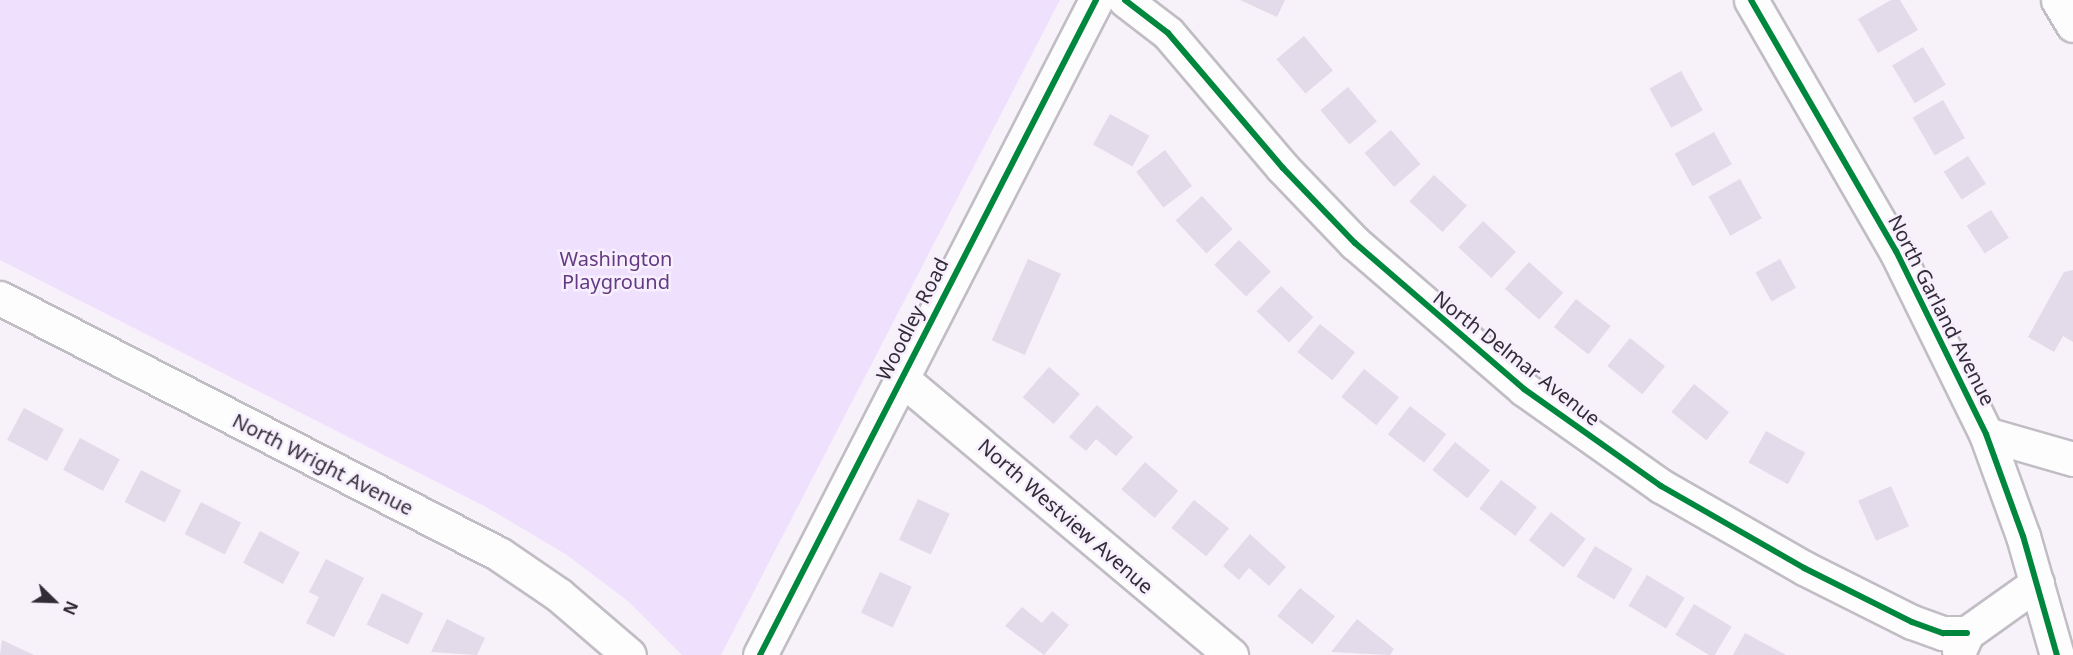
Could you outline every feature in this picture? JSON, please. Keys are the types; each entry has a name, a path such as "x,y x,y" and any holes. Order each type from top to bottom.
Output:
{"street":[{"name":"Woodley Road","path":"760,655 1096,0"},
{"name":"North Delmar Avenue","path":"1125,0 1168,33 1283,168 1355,243 1524,389 1661,486 1804,568 1912,622 1943,633 1962,644"},
{"name":"North Garland Avenue","path":"1751,0 1896,251 1986,434 2037,583 2057,655"},
{"path":"2058,0 2073,25"},
{"name":"North Wright Avenue","path":"0,298 499,554 560,595 629,655"},
{"name":"North Westview Avenue","path":"901,378 1232,655"},
{"path":"1986,434 2073,459"},
{"path":"1962,644 2037,583"}],"green space":[{"name":"Washington Playground","path":"0,0 1060,0 721,655 682,655 629,602 567,555 486,507 0,260"}],"building":[{"path":"1240,0 1285,0 1277,17"},
{"path":"1891,0 1900,0 1918,30 1878,53 1858,19"},
{"path":"1304,36 1333,70 1305,94 1276,59"},
{"path":"1923,47 1946,85 1915,103 1892,66"},
{"path":"1681,71 1703,110 1671,128 1650,88"},
{"path":"1348,87 1377,121 1349,145 1320,110"},
{"path":"1943,100 1965,138 1935,156 1913,118"},
{"path":"1110,114 1149,136 1132,166 1093,145"},
{"path":"1391,130 1421,164 1394,187 1365,153"},
{"path":"1714,132 1732,164 1693,186 1675,154"},
{"path":"1165,150 1192,186 1163,208 1136,172"},
{"path":"1968,156 1986,184 1962,199 1944,172"},
{"path":"1434,175 1467,206 1442,232 1409,201"},
{"path":"1740,179 1762,218 1730,236 1709,196"},
{"path":"1202,196 1233,229 1206,253 1176,221"},
{"path":"1991,210 2009,238 1985,253 1967,226"},
{"path":"1483,221 1516,252 1491,278 1458,247"},
{"path":"1239,240 1271,272 1246,297 1214,265"},
{"path":"1028,259 1061,274 1025,355 992,340"},
{"path":"1780,259 1796,288 1772,301 1756,273"},
{"path":"1529,262 1563,293 1539,320 1505,289"},
{"path":"2073,270 2073,342 2063,336 2054,352 2028,337 2064,272"},
{"path":"1281,286 1313,317 1289,342 1257,311"},
{"path":"1576,299 1611,326 1589,354 1554,327"},
{"path":"1320,324 1355,352 1332,380 1297,352"},
{"path":"1630,338 1665,366 1642,394 1607,366"},
{"path":"1049,367 1080,394 1054,424 1023,397"},
{"path":"1364,369 1399,397 1376,425 1341,397"},
{"path":"1694,384 1729,412 1706,440 1671,412"},
{"path":"1097,405 1133,437 1116,456 1096,439 1086,451 1069,437"},
{"path":"1410,406 1446,434 1424,463 1388,434"},
{"path":"24,408 64,429 47,461 7,440"},
{"path":"1766,431 1805,453 1788,484 1749,462"},
{"path":"80,438 120,459 103,491 63,470"},
{"path":"1455,442 1490,470 1467,498 1432,470"},
{"path":"1145,462 1178,491 1155,518 1121,489"},
{"path":"141,470 181,490 165,523 125,502"},
{"path":"1501,480 1537,507 1515,536 1479,509"},
{"path":"1891,486 1909,526 1876,541 1858,501"},
{"path":"918,499 950,514 931,555 899,540"},
{"path":"1194,500 1229,528 1206,556 1171,528"},
{"path":"201,502 241,522 225,555 185,534"},
{"path":"1551,512 1586,539 1564,567 1529,540"},
{"path":"260,531 300,552 283,584 243,563"},
{"path":"1250,534 1286,567 1269,586 1249,568 1239,580 1223,566"},
{"path":"1595,546 1633,569 1614,600 1576,577"},
{"path":"326,559 364,578 334,637 306,623 319,597 309,592"},
{"path":"880,572 912,587 893,628 861,613"},
{"path":"1647,575 1685,598 1666,629 1628,606"},
{"path":"1300,588 1335,616 1312,644 1277,616"},
{"path":"382,593 423,613 408,645 367,624"},
{"path":"1694,604 1732,627 1715,655 1709,655 1675,635"},
{"path":"1022,607 1042,623 1052,611 1069,625 1044,655 1005,626"},
{"path":"447,619 485,638 477,655 431,652"},
{"path":"1357,619 1394,649 1390,655 1331,652"},
{"path":"1745,633 1786,655 1733,655"},
{"path":"2,640 34,655 0,655"}],"cycle path":[{"path":"760,655 1096,0"},
{"path":"1125,0 1168,33 1283,168 1355,243 1524,389 1661,486 1804,568 1912,622 1943,633 1967,633"},
{"path":"1751,0 1896,251 1986,434 2023,536 2057,655"}]}
